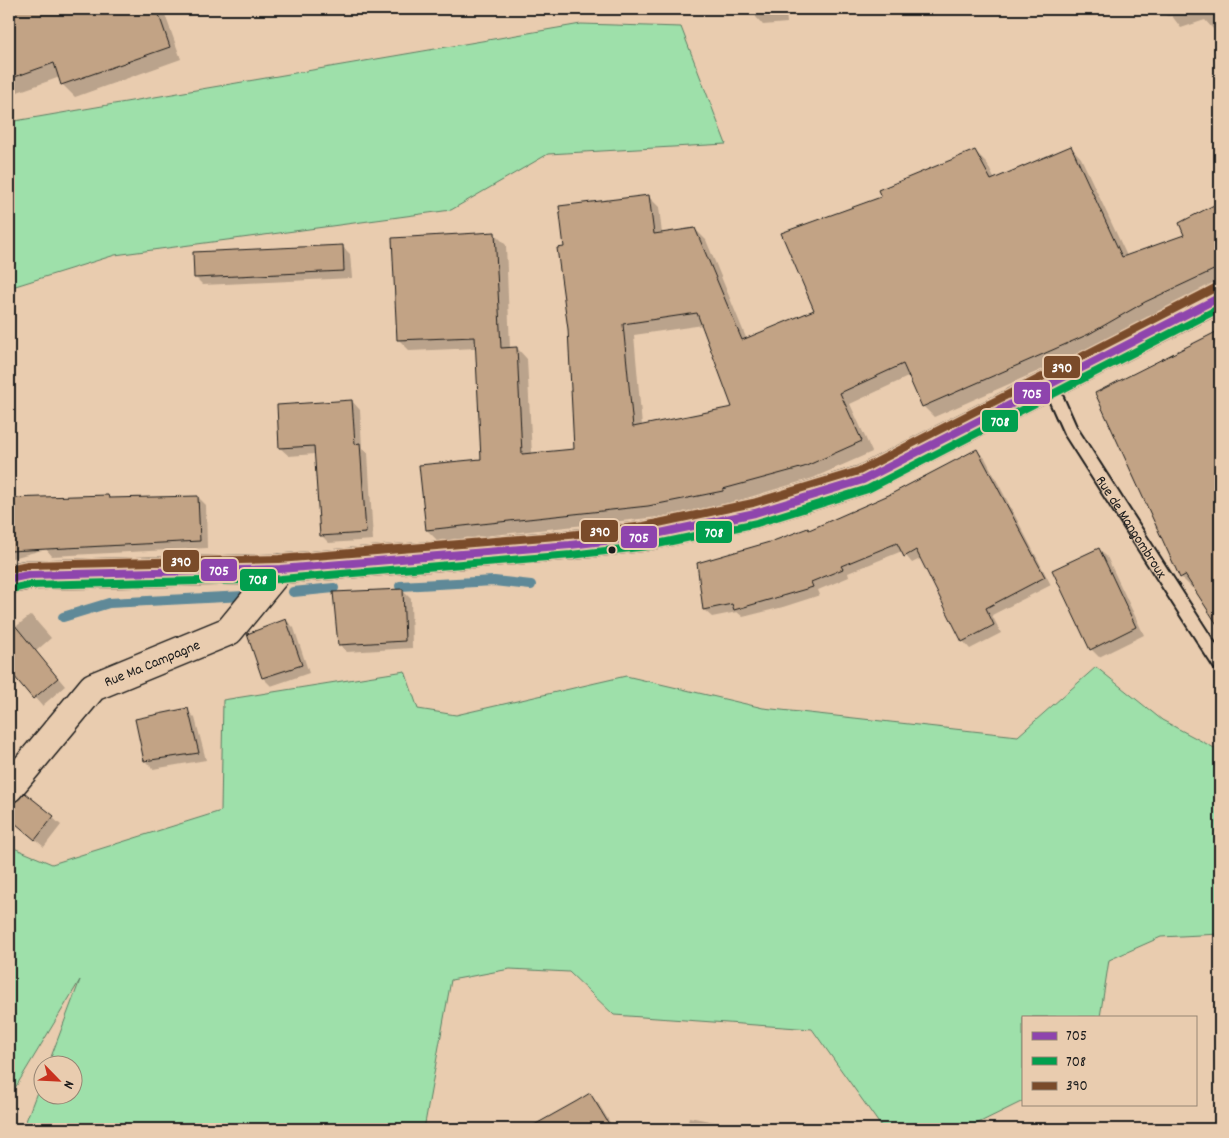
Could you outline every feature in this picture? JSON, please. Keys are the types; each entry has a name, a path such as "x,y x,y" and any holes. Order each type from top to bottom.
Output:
{"main road":[{"path":"9,579 28,575 280,569 646,536 755,513 863,480 1220,297"},
{"name":"Rue Ma Campagne","path":"9,788 93,687 230,631 280,569"}],"lane":[{"name":"Rue de Mangombroux","path":"1050,385 1070,430 1220,664"}],"green space":[{"path":"581,24 681,27 726,144 548,154 451,210 115,255 9,288 9,122"},
{"path":"1096,667 1162,720 1220,751 1220,934 1161,937 1109,960 1100,1016 1022,1016 1022,1101 966,1129 883,1129 812,1029 614,1015 569,972 510,969 451,980 424,1129 23,1129 32,1105 82,1106 82,1056 51,1056 80,980 34,1056 32,1056 32,1060 9,1098 9,846 52,864 221,811 223,700 405,671 418,709 456,715 626,676 763,708 1018,736"}],"building":[{"path":"9,9 157,9 170,47 61,85 54,63 9,79"},
{"path":"1071,146 1122,257 1184,235 1179,223 1220,202 1220,267 1145,302 1089,334 922,407 903,364 840,393 862,441 804,467 723,489 723,491 648,506 426,530 419,465 481,459 475,337 397,340 392,238 495,232 501,348 517,347 522,454 574,449 568,329 557,248 564,247 559,206 649,195 654,234 695,228 742,340 814,310 781,233 881,197 878,190 975,150 991,180","holes":["697,313 732,407 633,427 623,324"]},
{"path":"343,245 344,271 194,278 193,252"},
{"path":"1220,330 1220,629 1185,575 1180,578 1095,393"},
{"path":"352,400 355,444 360,443 366,533 320,536 314,446 279,448 277,405"},
{"path":"977,449 1045,577 986,608 994,625 962,642 916,550 904,557 897,543 841,566 843,569 811,582 813,587 734,610 732,604 703,610 697,563 773,541 808,528 809,530 891,494"},
{"path":"108,495 109,498 198,496 200,541 9,551 9,498"},
{"path":"1099,548 1136,627 1090,650 1052,570"},
{"path":"403,589 405,641 338,645 333,592"},
{"path":"9,618 58,678 33,699 9,670"},
{"path":"286,619 302,665 262,678 247,634"},
{"path":"188,708 199,753 144,761 135,719"},
{"path":"25,793 54,816 35,840 9,818 9,803 15,802"},
{"path":"590,1093 612,1129 527,1129 577,1101"}],"waterway":[{"path":"400,586 494,581 531,585"},
{"path":"293,592 334,588"},
{"path":"63,617 109,603 244,596"}],"transit line":[{"name":"390","path":"9,569 28,565 279,559 569,535 644,526 753,503 859,471 1215,288"},
{"name":"705","path":"9,579 28,575 280,569 570,545 646,536 755,513 863,480 1220,297"},
{"name":"708","path":"11,589 29,585 281,579 571,555 648,546 757,523 868,489 1220,308"}]}
